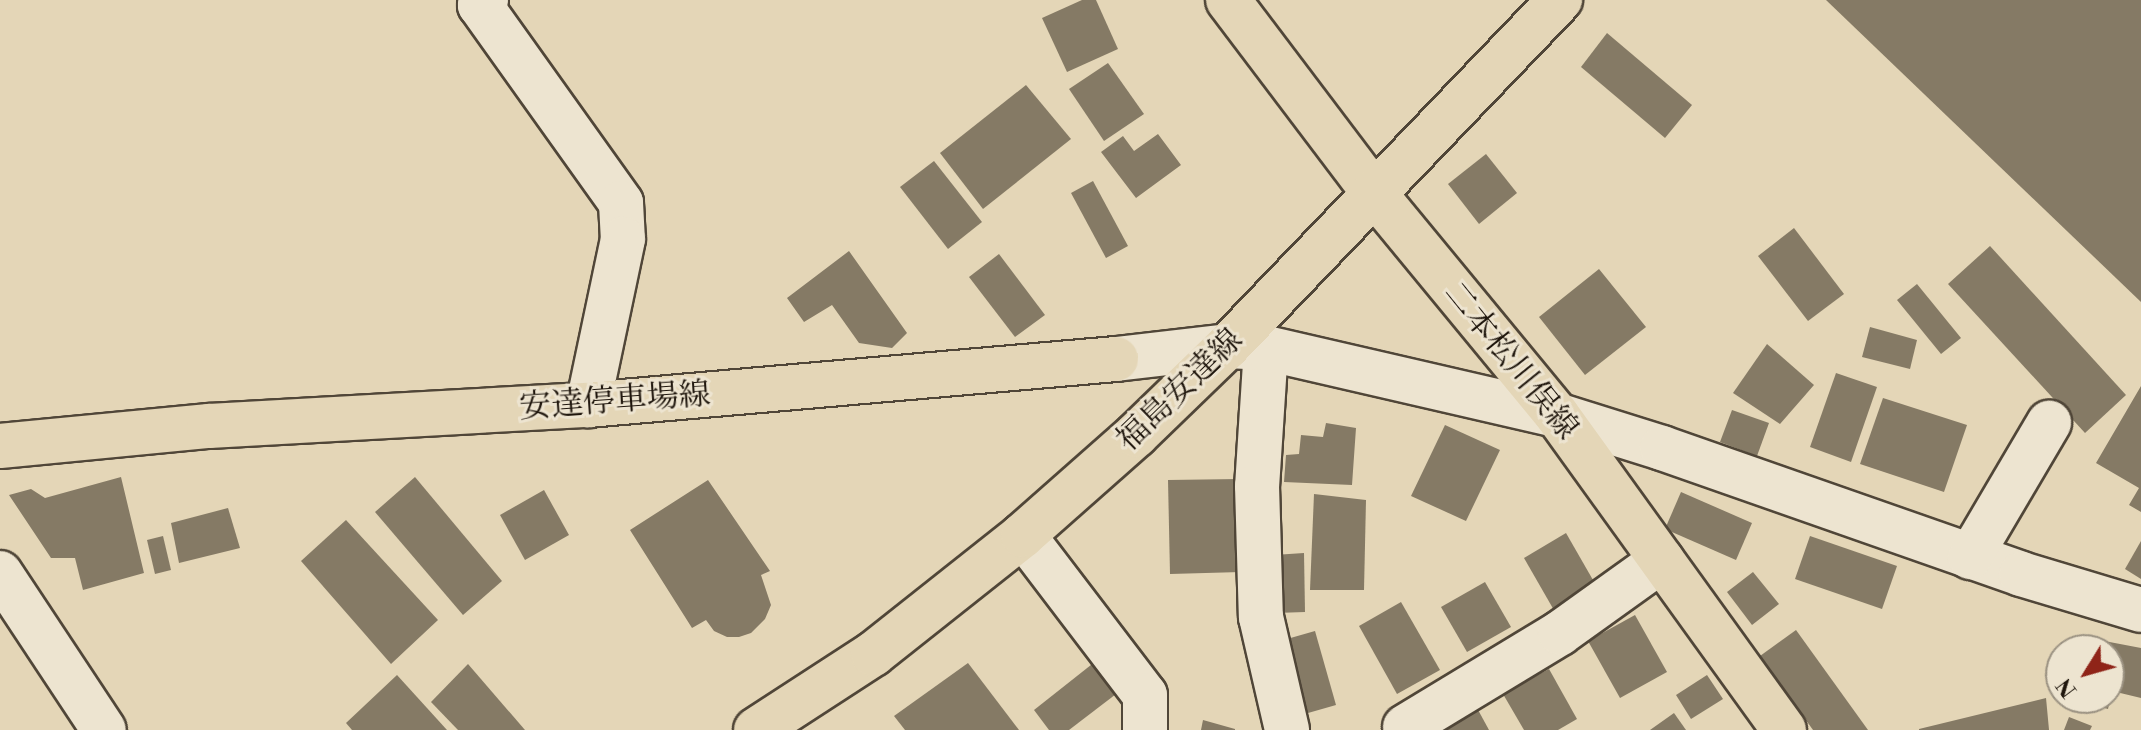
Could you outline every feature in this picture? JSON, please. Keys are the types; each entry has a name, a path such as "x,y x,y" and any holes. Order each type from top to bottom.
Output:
{"main road":[{"name":"二本松川俣線","path":"1228,0 1374,193 1557,415 1784,730"},
{"name":"福島安達線","path":"756,730 873,654 1023,535 1136,435 1247,347 1374,193 1560,0"},
{"name":"安達停車場線","path":"0,446 209,426 588,405 1116,359"}],"street":[{"path":"486,0 480,5 621,203 623,239 588,405"},
{"path":"1247,347 1257,486 1261,617 1287,730"},
{"name":"安達停車場線","path":"1116,359 1247,347 1557,415 1662,448 1970,557 2141,610"},
{"path":"1970,557 2049,423"},
{"path":"1023,535 1145,695 1145,730"},
{"path":"1405,727 1560,633 1662,560"},
{"path":"0,573 104,730"}],"building":[{"path":"1082,0 1096,0 1118,49 1067,72 1042,18"},
{"path":"1826,0 2141,0 2141,302"},
{"path":"1607,33 1692,105 1665,138 1581,67"},
{"path":"1108,63 1144,114 1104,141 1069,89"},
{"path":"1026,85 1071,139 983,209 940,153"},
{"path":"1158,134 1181,165 1136,198 1101,152 1123,136 1134,151"},
{"path":"1486,154 1517,193 1479,224 1448,184"},
{"path":"934,161 982,222 948,249 900,187"},
{"path":"1093,181 1128,246 1106,258 1071,193"},
{"path":"1794,228 1844,294 1808,321 1758,256"},
{"path":"1990,246 2126,395 2085,433 1948,284"},
{"path":"849,251 907,333 892,348 859,343 832,305 804,322 787,298"},
{"path":"999,254 1045,315 1015,337 969,277"},
{"path":"1599,269 1646,327 1585,375 1539,317"},
{"path":"1917,284 1961,338 1941,354 1897,300"},
{"path":"1870,327 1917,340 1910,369 1862,357"},
{"path":"1767,344 1814,385 1780,424 1733,393"},
{"path":"1836,373 1877,387 1851,462 1810,447"},
{"path":"2141,386 2141,512 2129,505 2139,488 2096,463"},
{"path":"1883,398 1967,425 1944,492 1860,464"},
{"path":"1732,410 1769,423 1757,456 1720,442"},
{"path":"1326,423 1356,428 1352,485 1284,482 1286,455 1299,454 1301,435 1323,437"},
{"path":"1445,425 1500,450 1466,521 1411,496"},
{"path":"121,477 144,573 83,590 75,558 51,558 9,495 31,489 45,498"},
{"path":"415,477 502,581 463,615 375,512"},
{"path":"1239,479 1241,572 1170,574 1168,480"},
{"path":"708,480 770,571 761,575 771,605 765,619 751,633 739,637 727,637 714,631 706,620 692,628 630,530"},
{"path":"544,490 569,535 525,560 500,515"},
{"path":"1681,492 1752,523 1736,560 1665,529"},
{"path":"1314,494 1366,500 1364,590 1310,590"},
{"path":"228,508 240,548 179,563 171,523"},
{"path":"346,520 438,620 391,664 301,561"},
{"path":"1566,533 1597,587 1555,612 1524,558"},
{"path":"163,536 171,570 155,574 147,540"},
{"path":"1810,536 1897,566 1882,609 1795,579"},
{"path":"2141,541 2141,579 2125,569"},
{"path":"1304,553 1305,612 1276,613 1274,555"},
{"path":"1753,572 1779,604 1752,625 1727,592"},
{"path":"1485,582 1511,627 1467,652 1441,607"},
{"path":"1401,602 1440,670 1397,694 1359,626"},
{"path":"1635,615 1667,672 1620,698 1588,641"},
{"path":"1796,630 1868,730 1813,730 1760,656"},
{"path":"1315,631 1336,705 1301,715 1280,641"},
{"path":"2125,645 2141,648 2141,698 2125,694"},
{"path":"1096,661 1120,691 1069,730 1049,730 1034,710"},
{"path":"968,663 1019,730 905,730 894,716"},
{"path":"468,664 525,730 458,730 431,702"},
{"path":"1549,669 1577,719 1558,730 1524,730 1503,694"},
{"path":"397,675 447,730 352,730 346,723"},
{"path":"1707,675 1723,699 1691,719 1676,695"},
{"path":"2045,698 2049,730 1919,730"},
{"path":"1477,708 1489,730 1439,730"},
{"path":"1674,713 1686,730 1650,730"},
{"path":"2069,717 2092,726 2090,730 2064,730"},
{"path":"1203,720 1235,729 1235,730 1201,730"}]}
